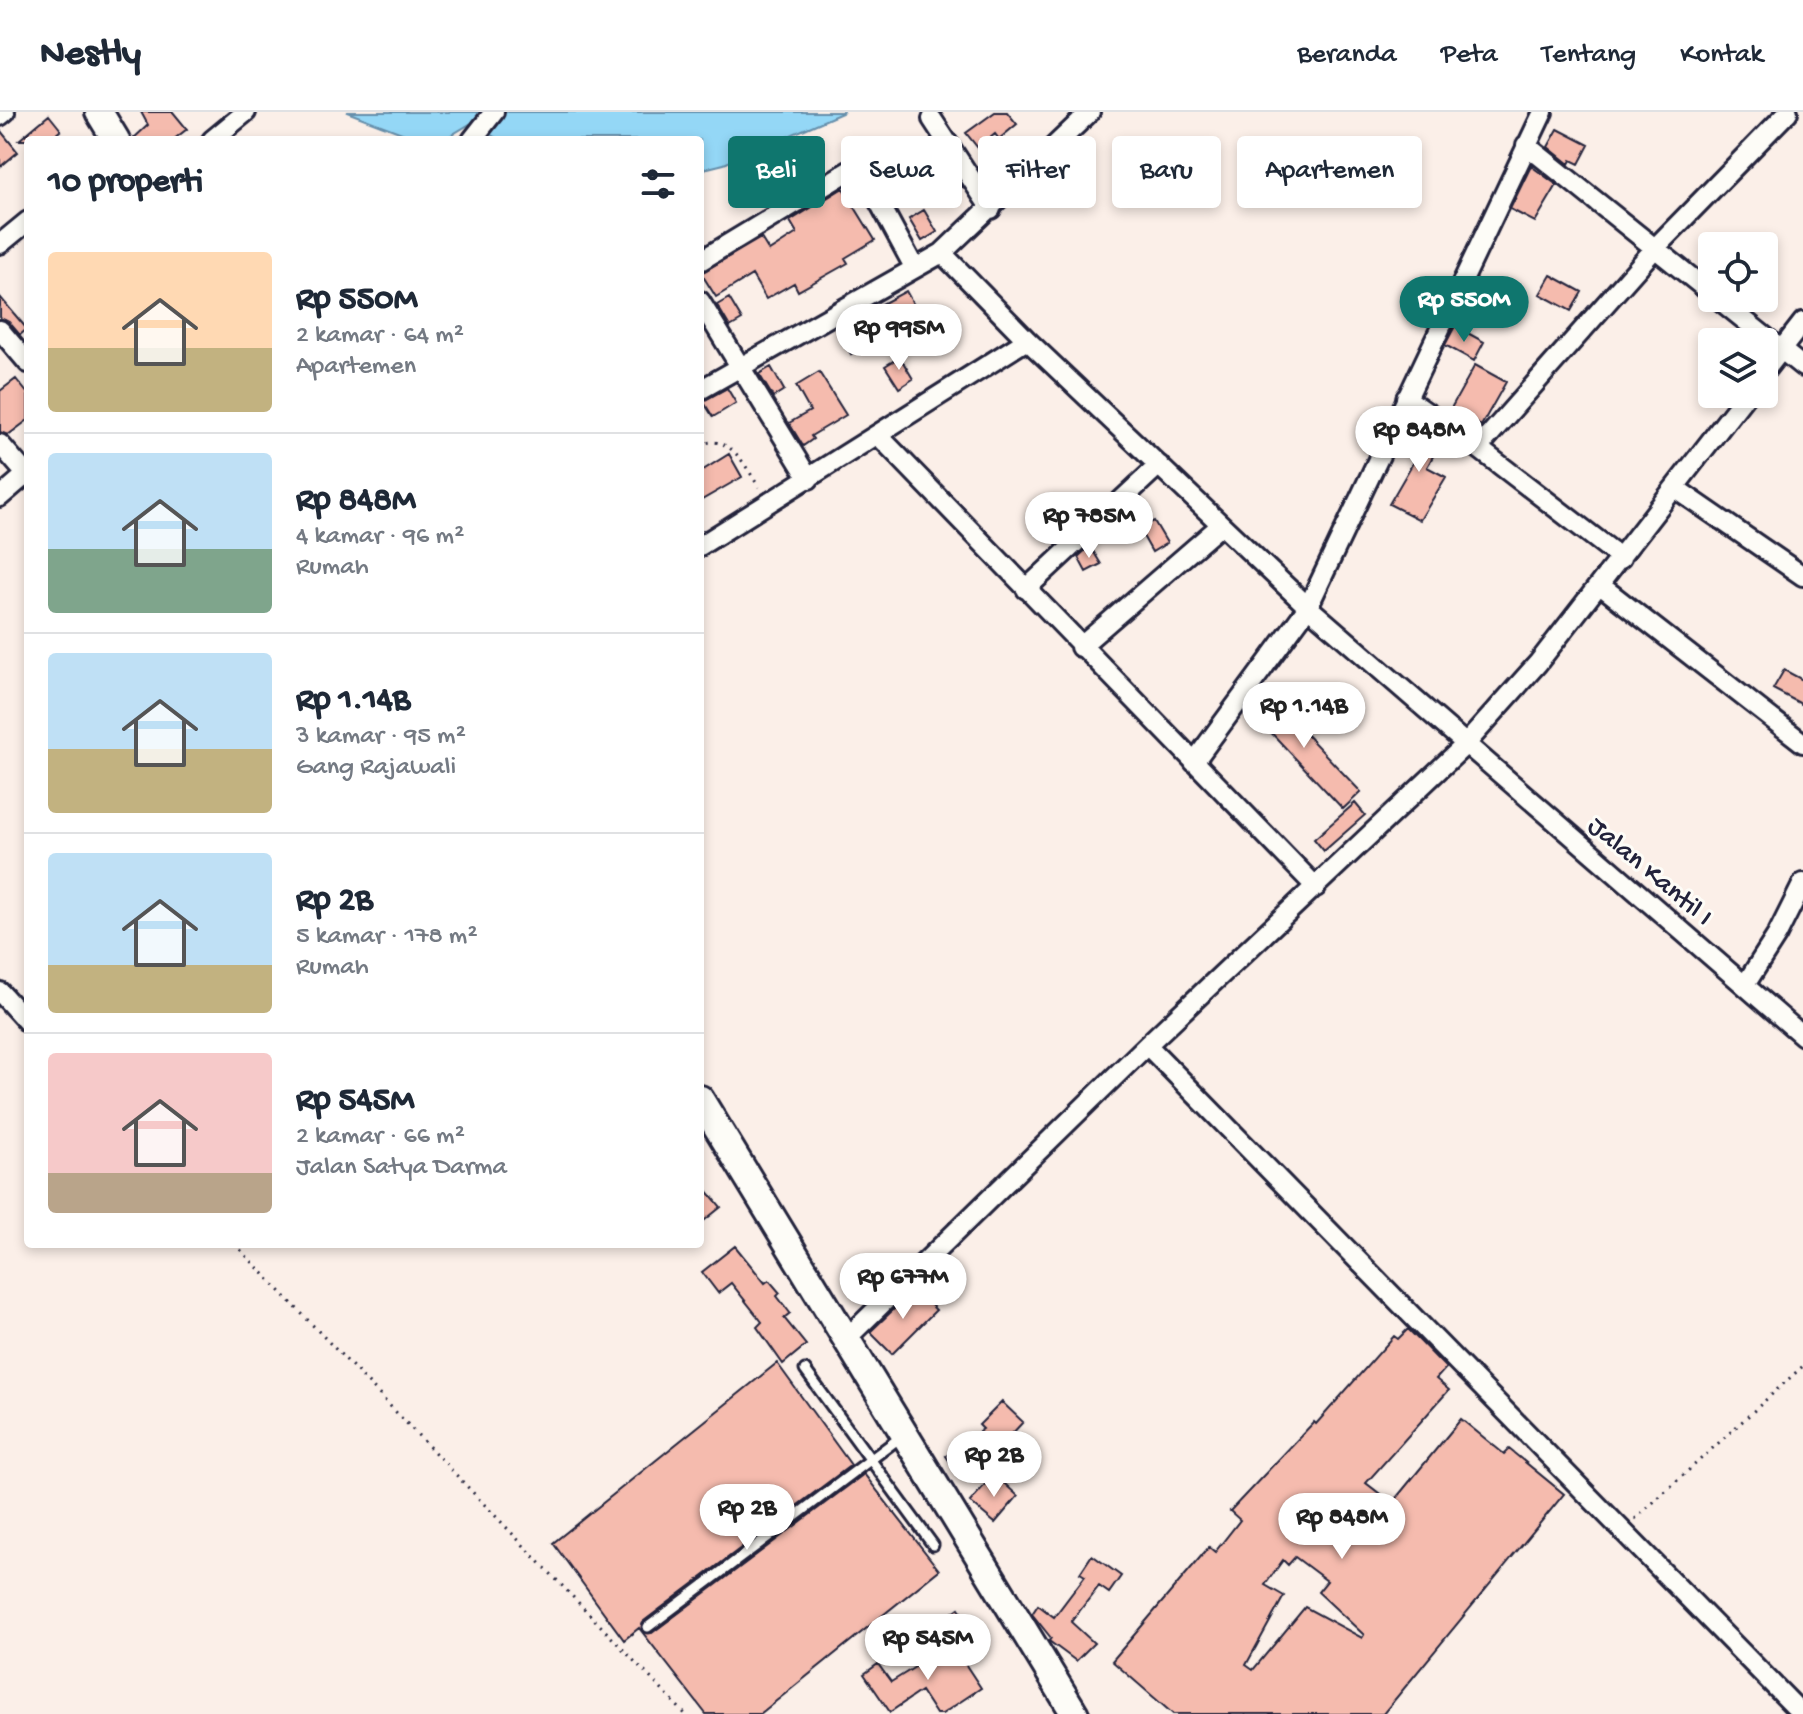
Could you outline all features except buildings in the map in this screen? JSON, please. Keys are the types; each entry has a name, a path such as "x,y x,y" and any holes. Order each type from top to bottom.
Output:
{"main road":[{"path":"99,112 114,136"},
{"path":"704,1106 1075,1714"}],"street":[{"path":"0,116 5,112"},
{"path":"217,136 246,112"},
{"path":"475,136 494,112"},
{"path":"1194,762 1308,607 1543,112"},
{"path":"1478,448 1656,247 1788,112"},
{"path":"1795,112 1803,118"},
{"path":"704,388 942,253 991,209 1086,113"},
{"path":"932,119 991,209"},
{"path":"1526,145 1698,282"},
{"path":"704,259 852,169 866,178 914,267"},
{"path":"0,244 24,224"},
{"name":"Jalan Kantil I","path":"942,253 959,275 1308,607 1464,746 1803,1036"},
{"path":"704,308 809,479"},
{"path":"1734,312 1803,367"},
{"path":"1778,354 1803,322"},
{"path":"0,330 24,358"},
{"path":"704,544 1027,340"},
{"path":"1406,398 1478,448 1621,558"},
{"path":"846,1339 1147,1045 1464,746 1538,663 1736,408"},
{"path":"878,435 1080,647 1316,887"},
{"path":"0,444 24,471"},
{"path":"1026,589 1159,465"},
{"path":"0,497 24,477"},
{"path":"1675,488 1803,576"},
{"path":"1080,647 1221,525"},
{"path":"1600,585 1803,743"},
{"path":"1745,985 1777,935 1803,883"},
{"path":"0,992 24,1019"},
{"path":"1147,1045 1802,1714"}],"lane":[{"path":"805,1370 871,1456 933,1545"},
{"path":"648,1627 871,1456 905,1434"}],"path":[{"path":"704,444 722,442 733,449 770,504"},
{"path":"239,1248 685,1714"},
{"path":"1624,1529 1803,1366"}],"water":[{"path":"347,112 844,112 789,136 728,136 728,162 704,169 704,136 492,136 470,124 450,136 410,136"}]}
